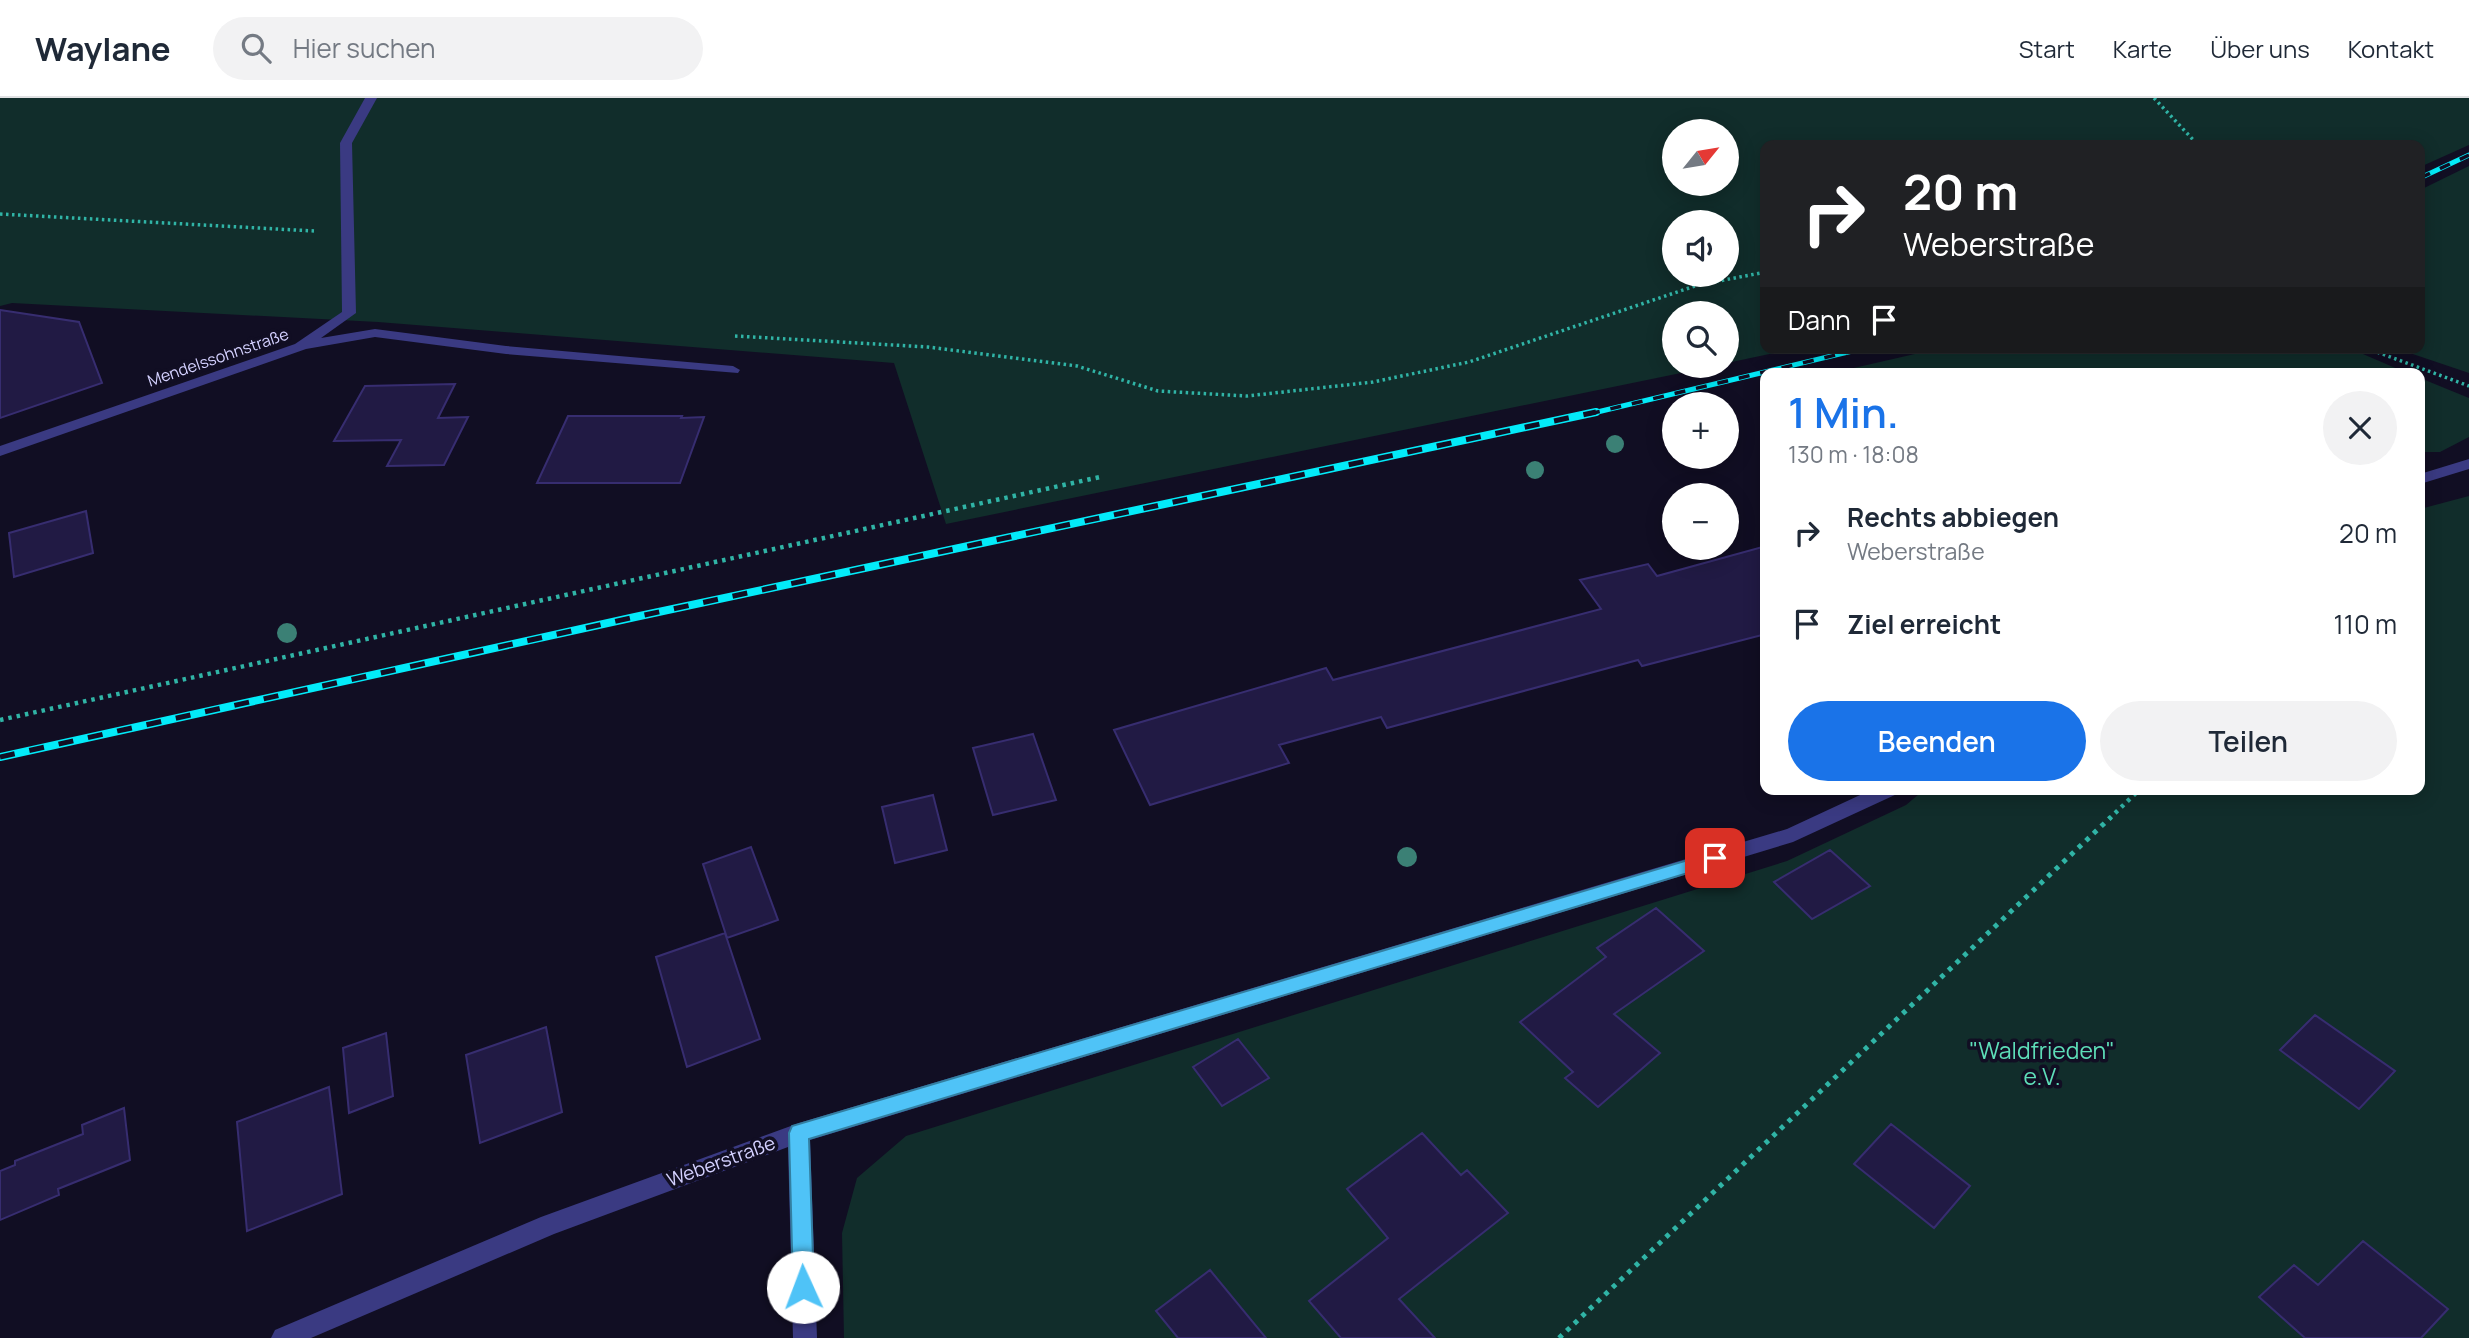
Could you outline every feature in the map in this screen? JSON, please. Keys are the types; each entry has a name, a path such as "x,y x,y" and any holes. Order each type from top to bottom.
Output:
{"street":[{"path":"372,98 345,143 351,292 349,313 374,325 374,333"},
{"name":"Mendelssohnstraße","path":"0,451 300,347 349,313"},
{"path":"300,347 374,333 506,349 733,370"},
{"path":"2425,478 2469,464"},
{"name":"Weberstraße","path":"283,1338 549,1225 799,1133 1793,835 1878,795"},
{"path":"799,1133 805,1338"}],"path":[{"path":"2154,98 2193,140"},
{"path":"0,214 347,233"},
{"path":"928,347 1077,366 1158,391 1247,396 1373,382 1469,362 1698,285 1760,273"},
{"path":"2382,354 2420,368"},
{"path":"2425,370 2469,386"},
{"path":"0,720 1100,477"},
{"path":"1559,1338 2134,795"}],"green space":[{"path":"0,98 2469,98 2469,145 2425,165 2425,140 1760,140 1760,354 1769,354 1739,360 1739,301 1662,301 1662,377 946,524 894,363 378,322 12,303 0,306"},
{"path":"2469,166 2469,373 2413,354 2425,354 2425,188"},
{"path":"1915,354 2363,354 2395,368 1854,368"},
{"path":"2425,380 2469,398 2469,437 2440,452 2425,452"},
{"name":"\"Waldfrieden\" e.V.","path":"2469,496 2469,1338 844,1338 842,1233 857,1178 906,1136 1787,861 1906,805 1918,795 2425,795 2425,508"}],"building":[{"path":"0,310 79,322 102,383 0,418"},
{"path":"455,384 438,418 468,417 444,465 387,466 401,440 334,441 365,386"},
{"path":"568,416 704,417 680,483 537,483"},
{"path":"86,511 93,553 14,577 9,533"},
{"path":"1760,548 1760,636 1642,666 1638,660 1387,728 1381,717 1279,745 1289,763 1150,805 1114,730 1326,668 1333,680 1601,609 1580,580 1648,564 1657,576 1715,560 1739,560 1739,553"},
{"path":"1033,734 1056,800 993,815 973,748"},
{"path":"933,795 947,850 895,863 882,807"},
{"path":"751,847 778,920 727,938 703,864"},
{"path":"1830,850 1870,886 1812,919 1774,882"},
{"path":"1656,908 1704,951 1614,1014 1660,1053 1598,1107 1565,1078 1573,1072 1520,1022 1606,957 1597,948"},
{"path":"725,933 760,1039 687,1067 656,957"},
{"path":"2315,1015 2395,1071 2359,1109 2280,1050"},
{"path":"546,1027 562,1112 480,1143 466,1055"},
{"path":"386,1033 393,1096 349,1113 343,1048"},
{"path":"1238,1039 1269,1078 1222,1106 1193,1067"},
{"path":"329,1087 342,1194 247,1231 237,1122"},
{"path":"124,1108 130,1160 58,1189 59,1195 0,1220 0,1171 15,1165 15,1161 83,1134 82,1125"},
{"path":"1891,1124 1970,1186 1934,1228 1854,1164"},
{"path":"1422,1133 1461,1175 1467,1170 1508,1213 1399,1299 1435,1338 1341,1338 1309,1301 1388,1238 1347,1189"},
{"path":"2363,1241 2448,1309 2421,1338 2305,1338 2259,1297 2294,1265 2318,1285"},
{"path":"1210,1270 1266,1338 1178,1338 1156,1311"}],"railway":[{"path":"2425,176 2469,155"},
{"path":"1781,368 1840,354"},
{"path":"1589,414 1760,373"},
{"path":"0,757 635,617 1596,412"}],"route":[{"path":"803,1287 799,1133 1715,858"}]}
